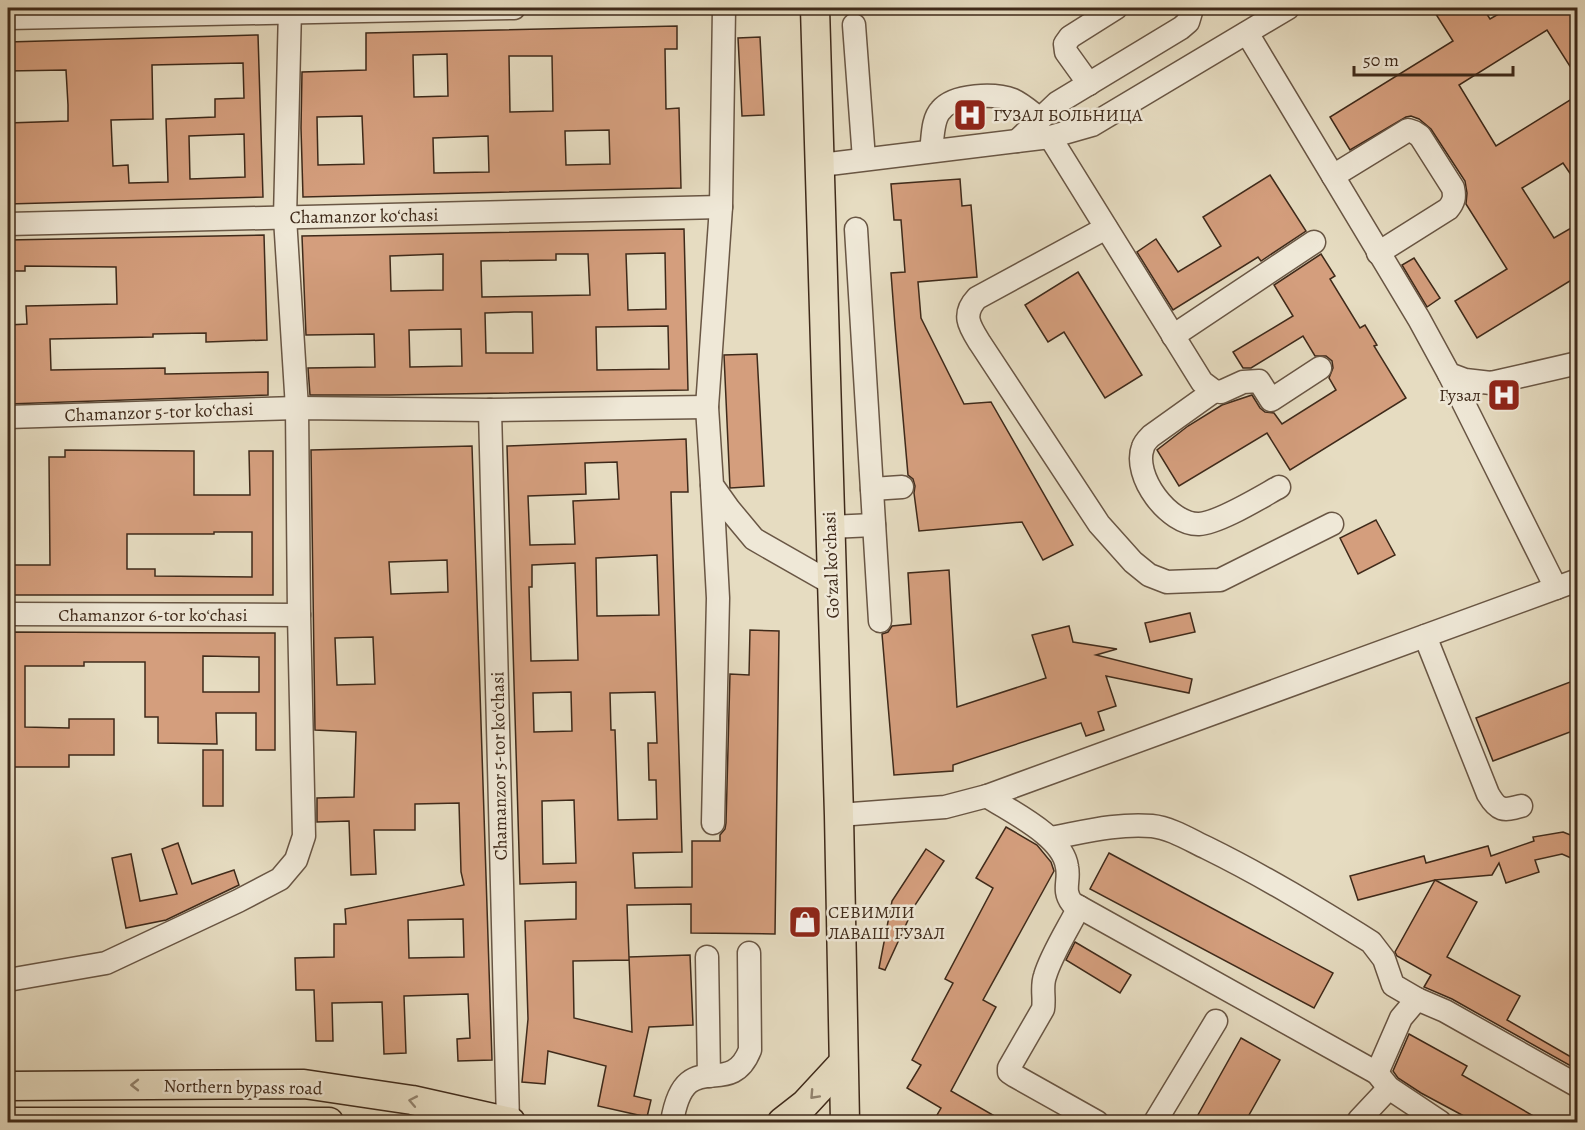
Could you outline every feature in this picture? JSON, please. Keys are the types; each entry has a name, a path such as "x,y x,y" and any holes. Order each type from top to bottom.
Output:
{"main road":[{"name":"Goʻzal koʻchasi","path":"815,8 839,815 844,1110"},
{"path":"782,1122 805,1104 842,1064"},
{"name":"Northern bypass road","path":"8,1086 304,1084 412,1100 509,1122"},
{"path":"844,1110 859,1122"},
{"name":"Northern bypass road","path":"15,1122 329,1122"}],"street":[{"path":"8,18 290,10 514,8"},
{"path":"712,822 718,598 707,407 721,207 724,8"},
{"path":"1089,84 1066,52 1065,44 1070,37 1116,8"},
{"path":"1045,128 1057,103 1181,28 1188,22 1191,12 1189,8"},
{"path":"821,165 1017,141 1045,128 1092,125 1288,8"},
{"path":"8,980 106,963 174,932 280,879 296,860 304,837 297,408 285,218 290,10"},
{"path":"854,25 864,159"},
{"path":"1247,33 1419,319 1556,588"},
{"path":"931,151 934,125 940,110 956,100 987,95 1013,100 1045,128 1202,382 1214,391 1221,392 1243,382 1259,381 1271,400 1320,369"},
{"path":"1332,176 1408,130 1420,136 1453,188 1455,196 1448,209 1378,253"},
{"name":"Chamanzor koʻchasi","path":"8,224 721,207"},
{"path":"1106,228 976,298 970,305 968,313 969,325 980,344 1099,524 1132,562 1149,575 1167,582 1192,583 1220,580 1332,524"},
{"path":"856,229 880,621"},
{"path":"1173,336 1314,242"},
{"path":"1449,374 1465,380 1491,382 1578,363"},
{"path":"1214,391 1151,436 1143,446 1141,467 1147,484 1174,515 1186,522 1200,524 1238,509 1279,487"},
{"name":"Chamanzor 5-tor koʻchasi","path":"8,417 297,408 490,410 707,407"},
{"name":"Chamanzor 5-tor koʻchasi","path":"490,410 509,1122"},
{"path":"712,485 754,538 831,583"},
{"path":"872,489 902,487"},
{"path":"830,527 874,525"},
{"path":"839,815 945,807 987,796 1578,580"},
{"name":"Chamanzor 6-tor koʻchasi","path":"8,614 299,615"},
{"path":"1425,636 1488,794 1500,809 1521,806"},
{"path":"987,796 1051,838 1062,852 1067,867 1066,896 1072,903 1383,1080 1440,1122"},
{"path":"1051,838 1135,825 1154,826 1172,831 1242,866 1371,942 1384,959 1392,985 1445,1011 1578,1086"},
{"path":"1079,908 1045,974 1042,987 1044,998 1042,1009 1009,1068 1015,1076 1097,1122"},
{"path":"672,1122 675,1105 681,1091 698,1076 734,1073 745,1063 750,1050 749,953"},
{"path":"707,957 709,1076"},
{"path":"1359,1122 1383,1080 1401,1018 1417,999"},
{"path":"1155,1122 1215,1021"}],"building":[{"path":"1432,8 1483,8 1490,19 1509,8 1578,8 1578,79 1547,30 1459,85 1496,146 1578,95 1578,185 1563,163 1522,188 1554,238 1578,224 1578,276 1477,338 1455,301 1507,269 1466,204 1465,181 1431,129 1419,119 1406,117 1350,150 1330,117 1453,41"},
{"path":"677,26 677,49 665,49 666,109 679,108 681,188 303,197 302,72 366,70 366,33","holes":["447,54 448,96 414,97 413,55","509,56 552,56 553,111 510,112","362,116 364,164 318,165 317,117","609,130 610,164 566,165 565,131","488,136 489,172 434,173 433,138"]},
{"path":"258,35 263,197 8,204 8,123 68,121 68,105 66,70 8,71 8,42","holes":["243,63 244,98 215,99 215,117 166,119 168,182 129,183 128,165 113,166 111,120 153,119 152,65","244,134 245,177 190,179 189,136"]},
{"path":"760,37 764,115 742,116 738,38"},
{"path":"1270,175 1306,231 1261,261 1258,257 1173,310 1137,252 1156,239 1178,272 1221,246 1203,217"},
{"path":"960,179 962,206 971,205 977,277 918,282 921,318 964,404 991,402 1073,545 1043,560 1022,522 919,531 915,486 913,479 908,475 895,326 891,273 905,272 901,220 894,220 891,184"},
{"path":"684,229 688,390 310,395 308,368 375,367 374,334 306,335 302,236","holes":["665,253 666,309 628,310 626,254","443,254 443,290 391,291 390,256","556,254 588,254 590,295 482,297 481,261 556,260","532,312 533,353 486,353 485,313","668,326 669,369 597,370 596,327","461,329 462,366 410,367 409,330"]},
{"path":"264,235 267,340 206,342 206,333 153,334 153,337 50,339 51,370 165,368 165,374 268,372 268,395 8,404 8,325 27,324 26,306 117,304 116,267 25,266 25,271 8,271 8,240"},
{"path":"1321,254 1335,276 1330,279 1360,328 1365,325 1377,345 1374,346 1406,398 1290,470 1267,433 1179,486 1157,450 1188,426 1222,405 1252,395 1260,408 1265,412 1274,413 1282,424 1336,390 1329,378 1333,368 1332,361 1326,356 1315,356 1303,336 1251,368 1243,368 1233,352 1293,316 1274,285"},
{"path":"1414,258 1440,298 1427,307 1402,265"},
{"path":"1078,272 1142,375 1105,398 1064,332 1048,342 1025,305"},
{"path":"757,354 764,486 730,488 724,355"},
{"path":"686,439 688,492 671,492 682,852 633,853 635,888 692,887 692,841 720,841 720,835 726,823 730,674 749,675 750,630 779,631 775,934 691,933 691,904 627,905 629,957 690,955 693,1025 649,1027 634,1096 651,1100 647,1117 598,1106 606,1066 548,1051 545,1084 522,1082 528,1019 525,921 576,919 576,882 520,884 507,446","holes":["617,462 619,499 573,501 575,544 530,545 528,496 586,494 585,463","657,555 659,615 597,616 596,558","575,563 578,660 531,661 529,587 532,587 532,565","571,692 572,731 534,732 533,693","655,692 657,743 648,743 649,780 656,780 657,819 618,820 615,730 611,730 610,693","574,800 576,863 543,864 542,801","629,957 632,1032 574,1018 573,961 629,960"]},
{"path":"472,446 492,1060 458,1061 457,1039 470,1038 468,994 404,996 406,1053 384,1054 382,1002 332,1003 333,1041 316,1041 314,990 296,990 295,958 334,957 334,924 346,924 345,909 464,885 461,872 459,803 415,804 415,830 374,830 376,874 351,875 349,821 317,822 317,798 354,797 356,732 315,730 311,450","holes":["447,560 448,592 391,594 389,562","373,637 375,684 337,685 335,638","463,919 464,957 409,958 408,920"]},
{"path":"65,450 194,451 194,495 250,495 249,451 273,451 273,595 8,595 8,565 50,565 49,457 65,457","holes":["252,532 252,577 155,576 155,569 127,569 127,534"]},
{"path":"1376,520 1395,555 1358,574 1340,538"},
{"path":"949,570 957,707 1046,678 1032,635 1069,626 1073,642 1117,649 1096,655 1192,679 1189,693 1106,676 1116,706 1098,712 1104,730 1086,736 1081,723 953,765 953,771 894,775 882,634 888,632 892,626 911,624 908,573"},
{"path":"1190,613 1195,632 1150,642 1145,623"},
{"path":"8,632 275,633 275,750 256,750 256,713 216,713 217,744 158,743 158,717 145,717 145,662 84,662 84,666 25,666 25,727 69,728 69,719 114,719 114,755 69,755 69,767 8,767","holes":["203,656 259,657 259,692 203,692"]},
{"path":"1578,679 1578,729 1493,761 1476,718"},
{"path":"203,750 223,750 223,806 203,806"},
{"path":"1006,827 1037,845 1051,862 1054,871 983,1000 996,1007 951,1091 1005,1122 933,1122 941,1108 907,1088 921,1065 912,1060 953,983 945,979 993,888 976,878"},
{"path":"1563,832 1578,838 1578,861 1562,854 1535,860 1539,872 1506,883 1499,863 1492,875 1435,880 1358,900 1350,876 1424,856 1426,863 1488,846 1491,856 1534,841 1533,837"},
{"path":"178,843 192,884 234,870 239,885 166,920 126,928 112,858 131,854 140,901 177,894 162,849"},
{"path":"926,849 944,861 915,905 885,970 879,968 892,901"},
{"path":"1109,853 1333,973 1314,1008 1090,889"},
{"path":"1435,880 1477,902 1447,957 1520,996 1507,1020 1578,1061 1578,1070 1452,999 1424,987 1431,975 1397,956 1395,952"},
{"path":"1075,942 1131,975 1120,993 1066,960"},
{"path":"1409,1034 1467,1066 1462,1075 1544,1122 1475,1122 1421,1093 1398,1078 1393,1071"},
{"path":"1241,1038 1280,1060 1245,1122 1194,1122"}],"place":[{"name":"ГУЗАЛ БОЛЬНИЦА","path":"970,115"},
{"name":"Гузал","path":"1504,395"},
{"name":"СЕВИМЛИ ЛАВАШ ГУЗАЛ","path":"805,922"}]}
